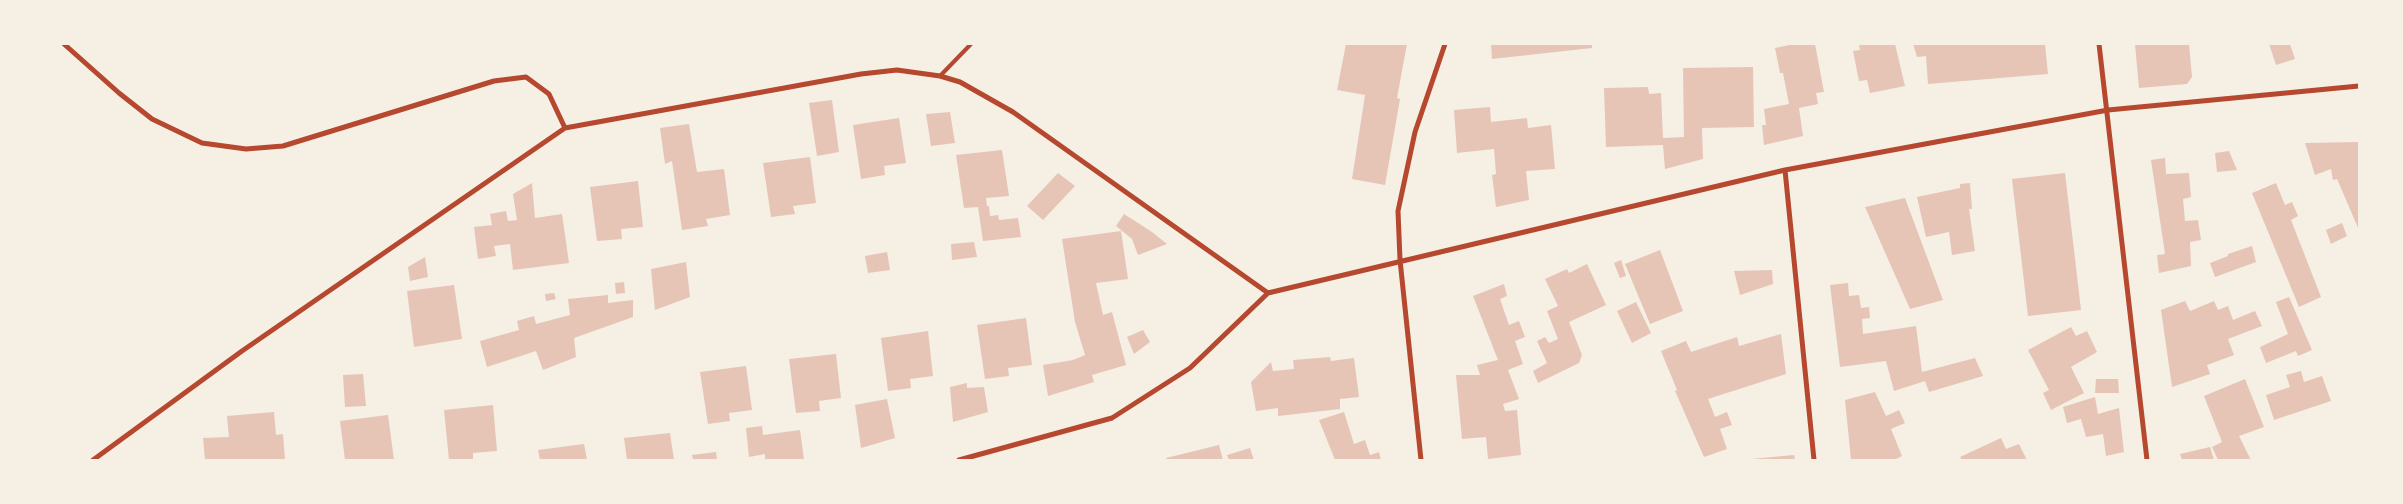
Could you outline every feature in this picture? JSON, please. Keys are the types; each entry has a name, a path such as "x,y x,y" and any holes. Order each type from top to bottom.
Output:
{"street":[{"path":"64,44 119,93 152,119 202,143 246,149 284,146 494,81 526,77 550,94 565,128"},
{"path":"1421,460 1400,260 1398,211 1415,132 1445,44"},
{"path":"2100,44 2147,460"},
{"path":"93,460 242,351 565,128 862,74 897,70 940,76 960,82 1014,112 1268,293"},
{"path":"959,460 1112,418 1190,368 1268,293 1400,260 1785,170 2108,110 2359,86"},
{"path":"1785,170 1814,460"}],"lane":[{"path":"940,76 971,44"}],"building":[{"path":"1346,44 1407,44 1397,98 1400,99 1385,185 1352,179 1365,95 1337,90"},
{"path":"1491,44 1592,44 1592,48 1492,59"},
{"path":"1794,44 1815,44 1824,92 1816,93 1818,104 1799,108 1803,136 1764,145 1762,125 1766,125 1764,109 1789,104 1783,73 1780,73 1775,48"},
{"path":"1859,44 1895,44 1905,86 1870,93 1867,80 1859,81 1853,51 1860,50"},
{"path":"1913,44 2045,44 2048,74 1928,84 1926,56 1917,57"},
{"path":"2135,44 2189,44 2192,77 2187,84 2139,88"},
{"path":"2269,44 2290,44 2295,59 2276,65"},
{"path":"1753,67 1754,127 1702,128 1703,159 1665,169 1663,145 1606,147 1604,88 1648,87 1649,94 1661,93 1663,138 1684,137 1683,68"},
{"path":"832,100 839,152 817,156 809,103"},
{"path":"1490,107 1491,122 1527,118 1528,128 1551,125 1555,169 1526,171 1529,200 1496,207 1492,175 1496,174 1494,149 1457,153 1454,110"},
{"path":"950,112 955,143 931,146 926,114"},
{"path":"899,118 906,163 884,166 885,175 861,179 853,125"},
{"path":"689,124 697,172 724,169 730,215 706,219 708,226 682,230 672,161 665,164 660,128"},
{"path":"2359,142 2359,230 2337,179 2333,180 2331,169 2315,175 2305,143"},
{"path":"1002,150 1009,196 986,198 987,206 989,206 990,216 998,215 999,220 1018,218 1021,237 983,241 978,207 964,208 956,155"},
{"path":"2229,151 2237,170 2217,172 2215,153"},
{"path":"810,157 816,203 793,206 795,214 771,217 763,163"},
{"path":"2165,158 2166,174 2189,173 2191,197 2183,199 2185,221 2198,220 2201,240 2190,242 2191,266 2159,273 2157,255 2165,254 2151,160"},
{"path":"1058,173 1075,186 1043,220 1027,206"},
{"path":"2065,173 2081,310 2028,316 2012,179"},
{"path":"638,181 643,227 621,229 622,239 597,241 590,187"},
{"path":"532,183 535,218 562,214 569,263 513,270 510,244 494,246 496,256 478,259 474,227 492,225 490,214 506,211 508,221 517,220 513,194"},
{"path":"1970,183 1972,209 1969,209 1975,251 1952,255 1949,232 1926,237 1917,197 1960,188 1960,184"},
{"path":"2276,183 2285,205 2292,202 2298,216 2291,220 2321,297 2299,307 2252,193"},
{"path":"1905,198 1943,300 1910,309 1865,207"},
{"path":"1124,214 1167,244 1138,255 1132,239 1116,226"},
{"path":"2342,223 2347,236 2331,244 2326,230"},
{"path":"1121,231 1128,279 1096,283 1103,315 1112,312 1126,365 1092,375 1094,382 1048,396 1043,365 1073,360 1085,355 1075,322 1062,239"},
{"path":"974,242 977,257 952,260 951,244"},
{"path":"2252,246 2256,262 2215,277 2210,263 2228,256 2228,254"},
{"path":"1660,250 1683,311 1650,324 1625,264"},
{"path":"887,252 890,270 868,273 865,256"},
{"path":"425,257 428,277 410,281 408,267"},
{"path":"1621,260 1626,276 1620,278 1614,263"},
{"path":"686,262 690,297 655,310 651,269"},
{"path":"1587,264 1606,305 1569,322 1582,355 1579,363 1538,383 1533,371 1547,363 1537,341 1545,337 1549,343 1558,339 1547,311 1558,306 1545,279 1567,269 1569,273"},
{"path":"1772,270 1773,284 1740,295 1734,271"},
{"path":"624,282 625,293 616,294 615,283"},
{"path":"1848,283 1849,296 1859,295 1861,308 1869,307 1870,318 1862,319 1863,334 1916,326 1922,372 1975,358 1983,376 1929,392 1925,381 1894,391 1886,361 1840,367 1830,285"},
{"path":"1504,284 1507,296 1500,299 1509,325 1519,321 1525,337 1515,341 1523,364 1508,370 1519,399 1503,404 1505,411 1517,410 1521,455 1488,459 1486,437 1462,439 1456,375 1480,375 1477,365 1498,360 1473,296"},
{"path":"454,285 462,339 414,347 407,291"},
{"path":"554,293 556,299 546,301 545,294"},
{"path":"608,295 608,303 633,300 633,317 574,338 576,357 543,370 536,351 487,367 480,341 519,330 517,321 534,316 536,324 570,315 568,299"},
{"path":"2289,297 2312,350 2298,356 2296,351 2266,363 2260,347 2288,334 2276,302"},
{"path":"2185,301 2190,311 2214,301 2218,310 2228,306 2233,320 2255,311 2262,326 2228,339 2234,355 2207,365 2210,374 2172,387 2161,310"},
{"path":"1636,302 1651,333 1632,343 1617,311"},
{"path":"1026,318 1032,365 1008,368 1009,376 985,379 977,325"},
{"path":"2071,327 2076,336 2087,331 2097,352 2071,367 2084,393 2051,410 2043,393 2049,390 2028,350"},
{"path":"1143,330 1150,342 1134,354 1127,337"},
{"path":"928,331 933,376 910,379 911,388 888,391 881,338"},
{"path":"1781,334 1786,374 1708,399 1715,417 1727,412 1732,425 1720,429 1727,449 1704,457 1675,391 1677,390 1661,351 1686,341 1691,352 1737,337 1739,346"},
{"path":"836,354 841,398 819,401 820,411 796,413 789,359"},
{"path":"1330,357 1331,361 1354,358 1359,397 1340,399 1340,409 1278,416 1278,408 1256,411 1251,382 1271,362 1273,371 1294,369 1293,360"},
{"path":"746,366 752,410 729,413 730,421 708,424 700,372"},
{"path":"2301,371 2304,382 2322,376 2331,401 2274,420 2266,395 2290,387 2286,375"},
{"path":"363,374 366,406 345,407 343,375"},
{"path":"2096,379 2118,379 2119,393 2095,393"},
{"path":"2245,379 2264,427 2239,436 2251,460 2218,460 2212,447 2222,442 2204,396"},
{"path":"967,383 967,388 984,387 988,412 953,422 950,387"},
{"path":"1875,392 1886,416 1899,410 1905,423 1891,429 1902,456 1894,460 1851,460 1845,400"},
{"path":"2095,397 2098,414 2119,408 2124,452 2106,456 2103,434 2086,437 2081,419 2067,423 2063,407"},
{"path":"887,399 895,438 861,448 855,405"},
{"path":"493,405 497,451 473,453 473,460 449,460 444,410"},
{"path":"274,412 276,435 283,434 285,460 205,460 203,438 229,437 227,416"},
{"path":"1344,412 1354,444 1365,440 1370,455 1379,452 1381,460 1335,460 1319,420"},
{"path":"388,415 394,460 345,460 340,421"},
{"path":"762,426 763,435 800,430 804,460 765,460 765,454 749,457 746,428"},
{"path":"670,433 674,460 627,460 624,438"},
{"path":"2001,438 2006,449 2019,444 2027,460 1962,460 1960,457"},
{"path":"584,444 587,460 540,460 538,450"},
{"path":"1219,445 1223,460 1167,460 1166,458"},
{"path":"2210,447 2214,460 2182,460 2180,454"},
{"path":"1250,448 1254,460 1229,460 1227,455"},
{"path":"716,452 717,460 693,460 692,455"},
{"path":"1794,455 1795,460 1751,460 1751,459"}]}
